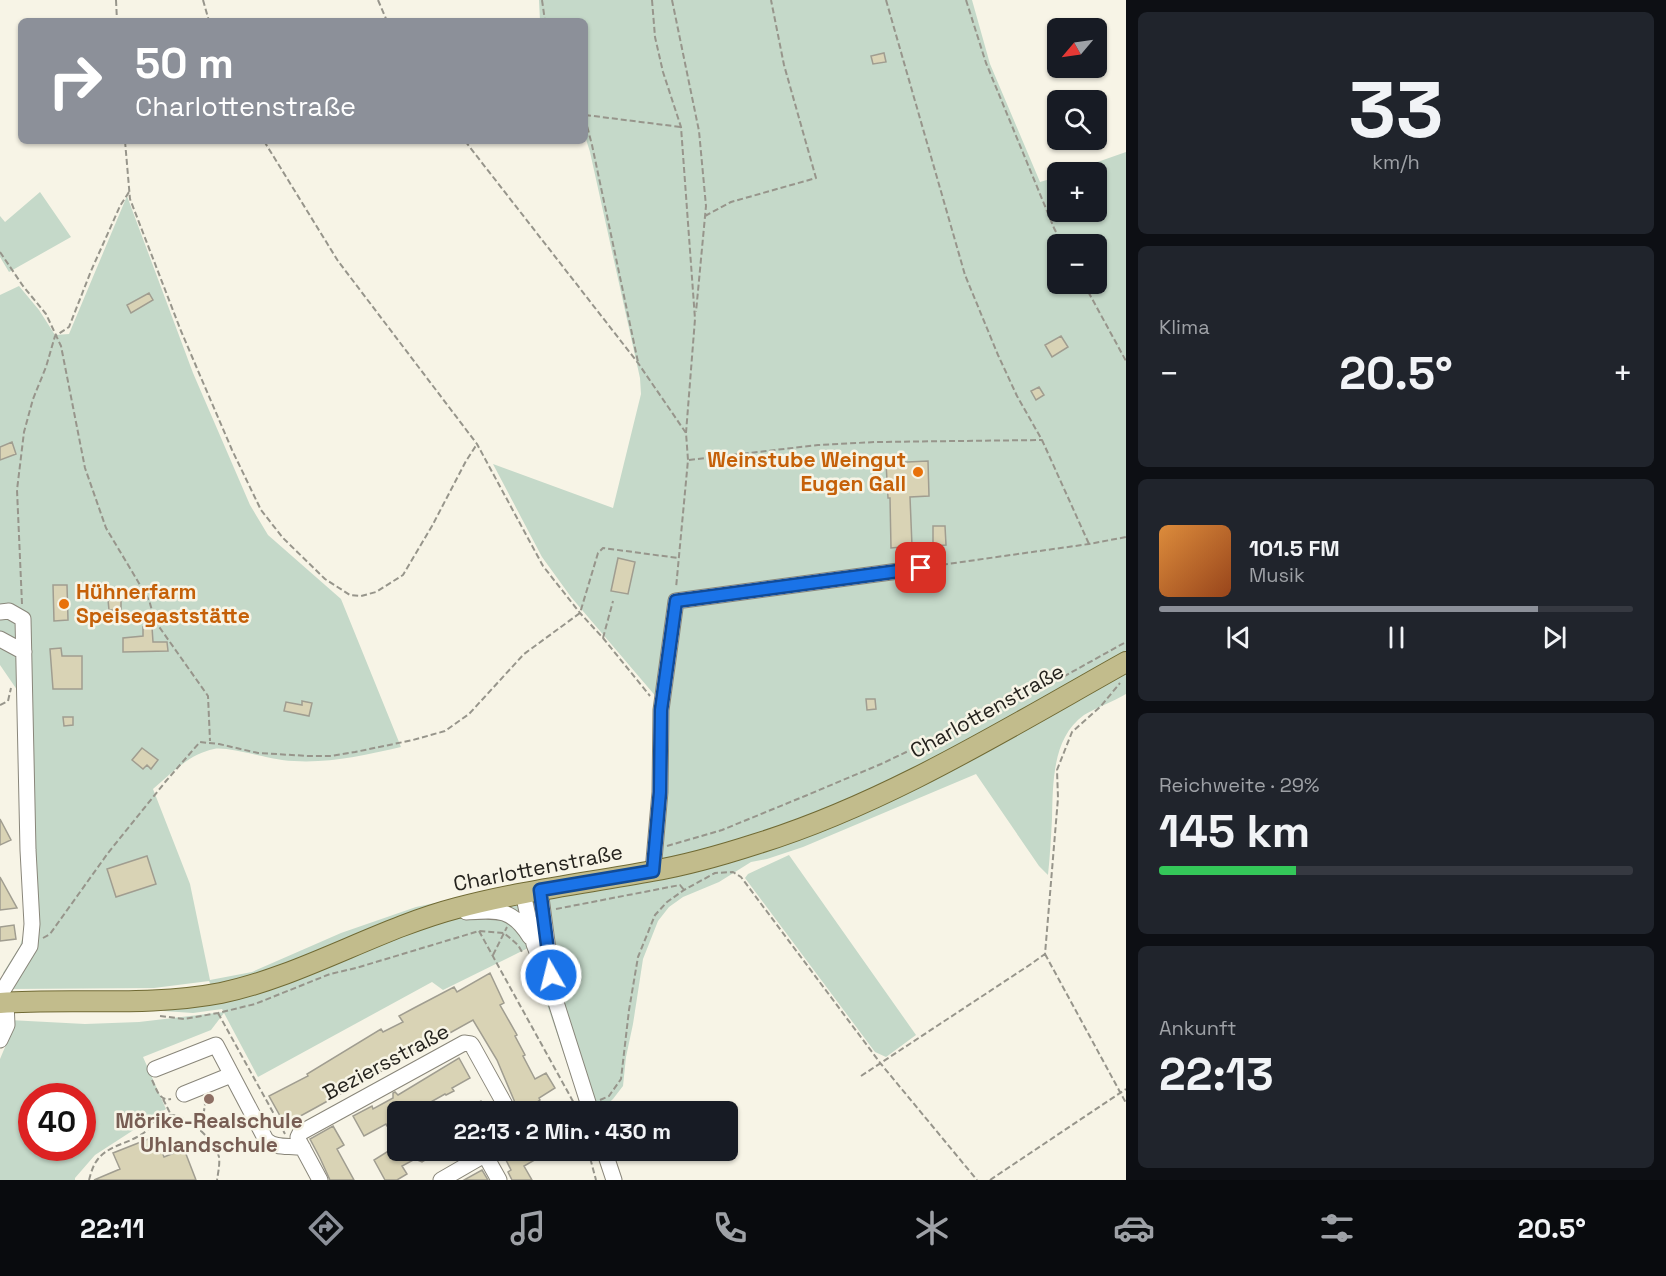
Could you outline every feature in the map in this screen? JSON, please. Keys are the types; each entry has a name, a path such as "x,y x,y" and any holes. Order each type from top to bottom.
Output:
{"main road":[{"name":"Charlottenstraße","path":"2,1000 155,1001 222,992 254,984 312,963 442,912 532,891 653,871 757,844 882,794 946,763 1126,662"}],"street":[{"path":"653,871 660,792 661,710 676,601 921,568"},
{"path":"0,612 9,611 23,619 28,850 32,924 30,946 2,1000 7,1025 0,1040"},
{"path":"0,639 24,652"},
{"path":"529,948 532,891"},
{"path":"532,891 554,996 583,1101"},
{"path":"442,912 507,913 523,926 529,948 554,996"},
{"name":"Beziersstraße","path":"297,1147 300,1133 464,1043 471,1044 503,1101"},
{"path":"155,1069 216,1045 266,1140 276,1146 297,1147 320,1180"},
{"path":"184,1094 231,1075"},
{"path":"441,1180 475,1161"},
{"path":"492,1161 499,1180"},
{"path":"608,1161 614,1180"}],"path":[{"path":"116,0 117,18"},
{"path":"203,0 208,18"},
{"path":"378,0 386,18"},
{"path":"542,0 545,18"},
{"path":"652,0 655,38 663,72 681,127 695,319"},
{"path":"672,0 699,130 706,206 686,433 688,460 676,601"},
{"path":"705,216 731,202 816,178 784,65 771,0"},
{"path":"886,0 965,275 998,356 1042,440 1089,544"},
{"path":"966,0 986,63 1057,234"},
{"path":"588,117 681,127"},
{"path":"588,129 638,363"},
{"path":"125,144 129,192 180,331 232,450 261,510 283,538 325,579 350,595 360,596 376,592 403,575 477,444"},
{"path":"266,144 338,261 477,444 543,566 661,710"},
{"path":"467,144 638,363 686,433"},
{"path":"23,619 17,490 24,432 33,399 56,336 69,327 91,271 120,206 129,192"},
{"path":"0,252 46,314 61,346 85,468 106,528 149,600 155,621 208,696 210,742"},
{"path":"1089,294 1126,361"},
{"path":"688,460 818,445 1042,440"},
{"path":"921,568 1126,537"},
{"path":"30,946 50,934 108,852 200,742 210,742 258,753 331,756 390,745 445,731 469,714 524,654 580,613 598,553 603,548 678,558"},
{"path":"603,638 613,601"},
{"path":"655,848 722,830 881,764 1052,683 1126,642"},
{"path":"1121,682 1101,706 1072,732 1057,770 1058,798 1045,954 1126,1103"},
{"path":"601,1101 609,1096 621,1079 638,957 655,915 667,902 684,890 715,873 733,872 741,878 881,1064 977,1180"},
{"path":"547,911 680,885 684,890"},
{"path":"479,931 581,1101"},
{"path":"297,1147 218,1013 255,1004 330,974 479,931 504,933 518,945 529,948"},
{"path":"493,956 504,933"},
{"path":"861,1076 1045,954"},
{"path":"155,1069 149,1074 171,1115"},
{"path":"201,1087 205,1104 201,1132"},
{"path":"990,1180 1126,1089"},
{"path":"164,1099 169,1100 184,1094"},
{"path":"89,1180 98,1158 109,1149 142,1135 155,1121 171,1115 192,1122 216,1150 219,1158 217,1180"},
{"path":"591,1161 596,1180"}],"green space":[{"path":"539,0 972,0 990,64 1040,182 1047,180 1047,222 1107,222 1107,162 1098,162 1126,152 1126,694 1084,715 1073,725 1060,749 1054,776 1048,875 1039,866 976,774 803,847 751,862 719,882 683,897 669,907 658,921 643,959 623,1086 611,1101 580,1101 528,948 443,990 432,982 258,1077 224,1013 211,1030 143,1057 166,1109 96,1154 96,1083 18,1083 18,1161 90,1161 75,1180 0,1180 0,1059 8,1040 9,1020 85,1024 139,1022 224,1012 222,1009 193,1013 163,1011 169,1007 219,1002 209,981 154,988 10,989 3,973 20,946 29,915 24,700 0,665 0,295 19,286 39,310 55,335 69,334 127,196 193,373 250,505 268,535 341,599 401,747 357,756 312,761 282,760 214,749 189,760 153,789 190,884 210,980 252,972 341,933 416,907 649,862 658,699 571,597 542,557 493,464 613,508 641,394 640,378 588,144 588,18 540,18"},
{"path":"40,192 71,237 9,272 0,257 0,216 5,222"},
{"path":"789,855 916,1035 886,1057 875,1052 745,878 748,874"}],"building":[{"path":"884,53 886,62 873,64 871,56"},
{"path":"149,293 153,300 131,313 127,305"},
{"path":"1061,336 1068,347 1052,357 1045,345"},
{"path":"1039,387 1044,395 1036,400 1031,391"},
{"path":"12,442 16,454 0,460 0,447"},
{"path":"928,461 929,496 910,497 912,546 891,548 890,498 888,498 886,463"},
{"path":"933,526 945,526 946,545 933,546"},
{"path":"618,558 635,562 628,594 611,591"},
{"path":"53,585 67,585 68,620 54,621"},
{"path":"121,599 121,610 109,610 108,600"},
{"path":"143,627 152,627 153,642 167,642 168,651 123,652 123,638 143,636"},
{"path":"61,648 62,656 82,656 82,689 53,689 50,649"},
{"path":"866,699 875,699 876,709 867,710"},
{"path":"302,701 312,703 309,716 284,711 286,702 302,705"},
{"path":"63,717 73,717 73,725 64,726"},
{"path":"142,748 158,760 151,769 147,765 143,769 132,760"},
{"path":"0,819 11,840 0,845"},
{"path":"147,856 156,884 116,897 107,869"},
{"path":"0,877 17,908 0,910"},
{"path":"14,925 16,939 0,941 0,927"},
{"path":"490,973 504,1003 500,1005 517,1035 515,1036 525,1055 523,1056 535,1079 546,1073 555,1088 539,1098 538,1101 514,1101 497,1060 473,1020 284,1123 269,1096 308,1076 307,1074 381,1029 383,1032 403,1022 399,1016 454,987 457,992"},
{"path":"459,1058 470,1078 452,1088 454,1091 433,1101 388,1101 393,1098 393,1093 398,1095"},
{"path":"387,1101 387,1126 386,1124 364,1136 353,1116 372,1106 373,1109"},
{"path":"333,1126 344,1145 337,1149 354,1180 330,1180 310,1139"},
{"path":"156,1136 164,1157 184,1149 196,1180 94,1180 120,1169 113,1153"},
{"path":"387,1152 387,1161 411,1161 402,1166 407,1174 397,1180 385,1180 374,1160"},
{"path":"506,1161 533,1161 524,1166 532,1180 512,1180 508,1172 511,1170"},
{"path":"482,1170 488,1180 464,1180"}],"place":[{"name":"Weinstube Weingut Eugen Gall","path":"918,472"},
{"name":"Hühnerfarm Speisegaststätte","path":"64,604"},
{"name":"Mörike-Realschule Uhlandschule","path":"209,1099"}],"route":[{"path":"551,975 540,890 653,871 660,792 661,710 676,601 921,568"}]}
